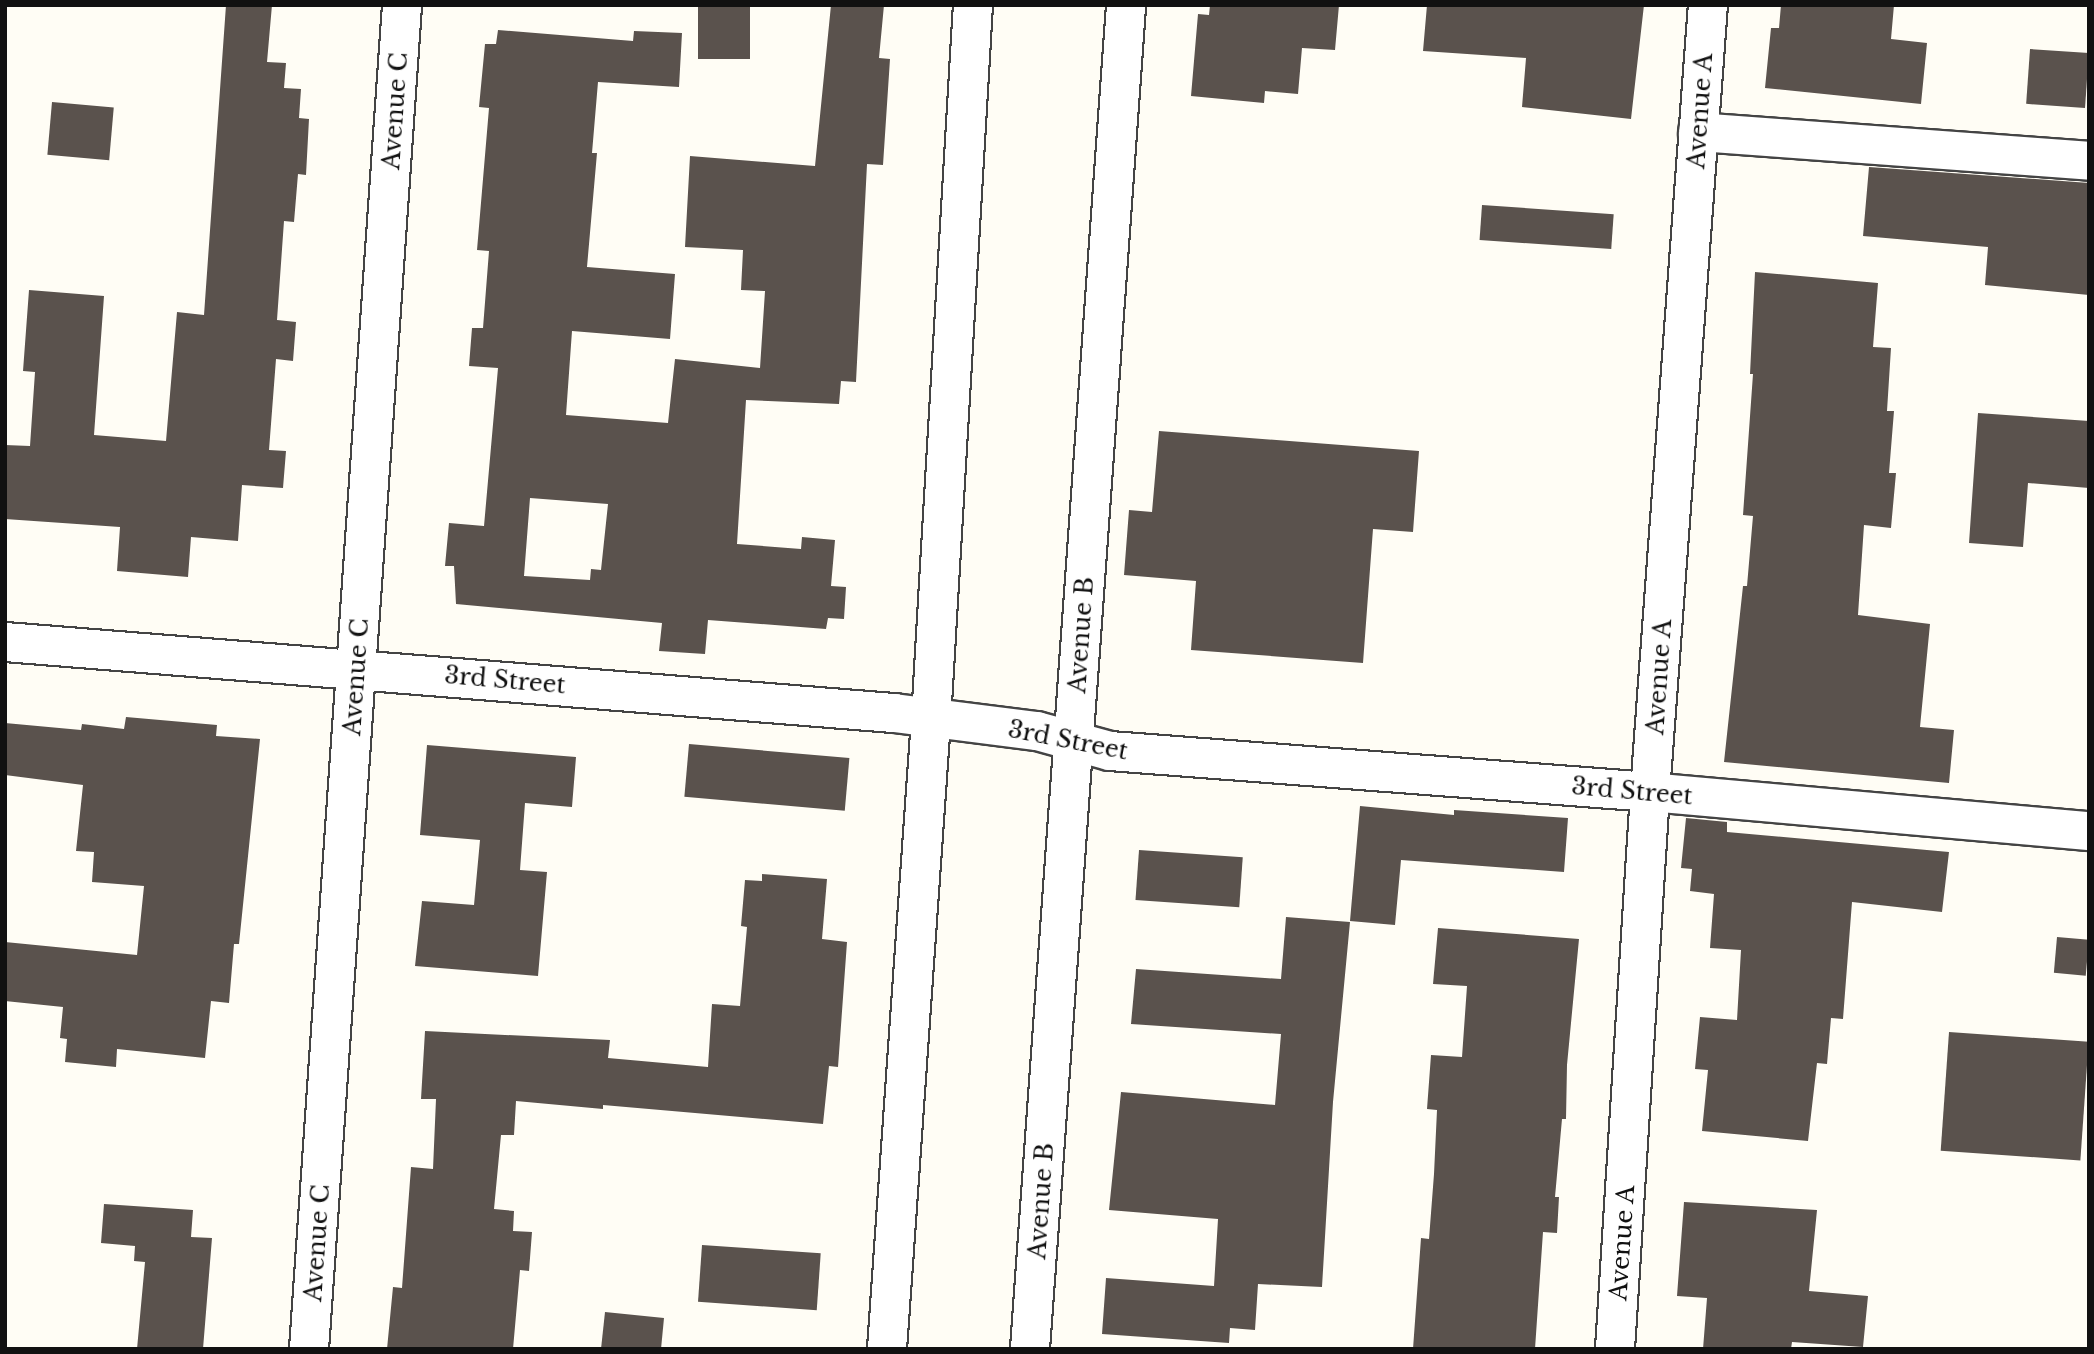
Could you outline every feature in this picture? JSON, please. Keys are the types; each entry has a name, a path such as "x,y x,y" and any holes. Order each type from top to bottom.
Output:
{"street":[{"name":"Avenue C","path":"309,1349 402,5"},
{"path":"887,1349 930,720 973,5"},
{"name":"Avenue B","path":"1030,1349 1126,5"},
{"name":"Avenue A","path":"1615,1349 1650,792 1708,5"},
{"path":"1698,132 2089,161"},
{"name":"3rd Street","path":"5,642 357,668 894,713 930,720 1037,731 1110,751 1650,792 2089,831"}],"building":[{"path":"226,5 272,5 267,62 286,63 284,88 301,89 299,118 309,119 306,175 298,174 294,222 284,221 277,320 296,322 293,361 276,359 269,450 286,451 283,488 242,485 238,541 191,537 188,577 117,571 120,527 5,519 5,445 30,446 35,372 23,371 29,290 104,296 94,435 166,441 177,312 204,315"},
{"path":"698,5 750,5 750,59 698,59"},
{"path":"831,5 884,5 879,58 890,59 883,165 867,164 856,382 841,381 839,404 746,400 737,544 801,549 802,537 835,540 831,586 846,587 844,619 828,618 826,629 708,620 705,654 659,651 662,623 456,604 454,566 445,566 449,523 484,526 498,368 469,366 472,328 483,328 489,251 477,250 489,108 479,107 485,44 496,44 498,30 633,41 634,31 682,33 679,87 598,82 592,153 597,153 587,267 675,274 670,339 572,331 566,415 668,423 675,359 760,368 765,291 741,290 743,250 685,247 690,156 815,166","holes":["530,498 608,504 601,570 591,569 590,580 524,576"]},
{"path":"1210,5 1339,5 1335,50 1302,48 1298,94 1265,91 1264,103 1191,96 1198,14 1209,15"},
{"path":"1427,5 1644,5 1631,119 1522,107 1526,58 1423,51"},
{"path":"1781,5 1894,5 1891,39 1927,43 1921,104 1765,88 1771,28 1779,28"},
{"path":"2030,49 2089,53 2085,108 2026,104"},
{"path":"52,102 114,107 109,160 47,155"},
{"path":"1869,167 2089,183 2089,295 1985,285 1988,247 1863,236"},
{"path":"1482,205 1614,214 1611,249 1480,240"},
{"path":"1755,272 1878,283 1873,347 1891,348 1887,411 1894,411 1889,473 1896,473 1891,528 1864,525 1858,615 1930,624 1920,727 1954,730 1949,783 1724,762 1743,586 1747,586 1753,516 1743,515 1753,374 1750,374"},
{"path":"1978,413 2089,421 2089,488 2028,483 2023,547 1969,543"},
{"path":"1159,431 1419,451 1413,532 1373,529 1363,663 1191,650 1196,581 1124,575 1129,510 1152,512"},
{"path":"126,717 217,725 216,736 260,739 239,944 234,944 229,1003 211,1001 205,1058 117,1049 116,1067 65,1062 67,1039 60,1038 63,1007 5,1001 5,942 137,955 144,886 92,882 94,852 76,851 83,785 5,775 5,723 81,730 82,724 124,729"},
{"path":"689,744 849,758 845,811 684,797"},
{"path":"427,745 576,757 572,807 525,803 520,870 547,872 538,976 415,966 422,901 474,905 480,840 420,835"},
{"path":"1360,806 1454,815 1454,810 1568,818 1564,872 1401,860 1395,925 1350,921"},
{"path":"1686,818 1727,822 1727,832 1949,852 1942,912 1852,902 1843,1019 1831,1018 1827,1064 1817,1063 1808,1141 1702,1131 1708,1070 1695,1069 1700,1017 1737,1020 1741,950 1710,948 1714,894 1690,891 1692,869 1681,868"},
{"path":"1139,850 1243,857 1239,907 1136,900"},
{"path":"762,874 827,879 822,939 847,942 838,1067 829,1066 823,1124 603,1105 603,1109 516,1101 514,1135 501,1135 494,1209 514,1211 513,1231 532,1232 529,1271 520,1270 513,1349 387,1349 393,1287 402,1288 411,1167 433,1169 436,1099 421,1099 425,1031 610,1040 608,1058 708,1067 712,1004 740,1006 747,927 741,926 745,880 762,881"},
{"path":"1286,917 1350,922 1333,1102 1322,1287 1258,1284 1255,1330 1230,1328 1229,1343 1102,1334 1106,1278 1214,1286 1218,1219 1109,1210 1121,1092 1275,1105 1281,1034 1131,1024 1136,969 1281,979"},
{"path":"1438,928 1579,939 1567,1065 1566,1119 1562,1119 1555,1197 1559,1197 1557,1233 1543,1232 1535,1349 1413,1349 1421,1238 1429,1239 1434,1174 1437,1110 1427,1109 1431,1055 1462,1057 1467,986 1433,984"},
{"path":"2057,937 2089,940 2086,976 2054,973"},
{"path":"1949,1032 2089,1042 2080,1160 1941,1151"},
{"path":"1684,1202 1817,1210 1809,1291 1868,1296 1863,1347 1792,1342 1791,1349 1703,1349 1707,1298 1677,1296"},
{"path":"104,1204 193,1210 191,1237 212,1238 203,1349 137,1349 145,1262 134,1261 135,1246 101,1243"},
{"path":"702,1245 821,1253 817,1310 698,1302"},
{"path":"605,1312 664,1318 661,1349 601,1349"}]}
